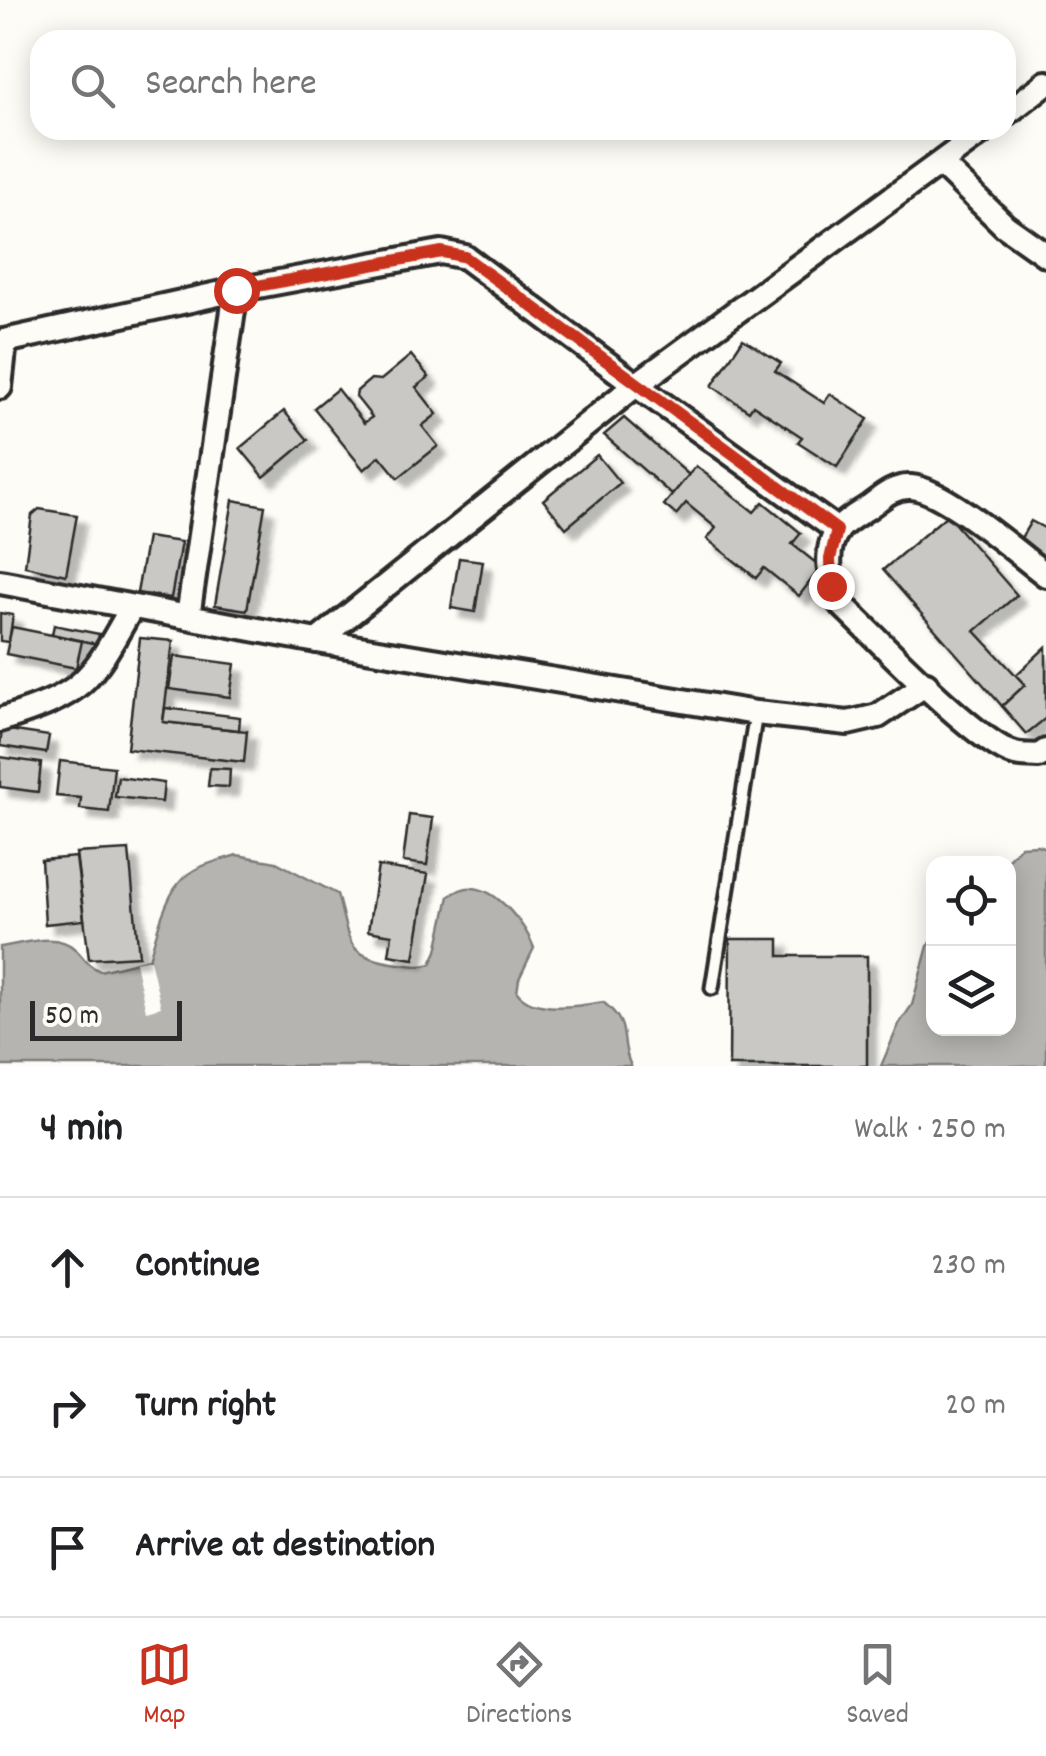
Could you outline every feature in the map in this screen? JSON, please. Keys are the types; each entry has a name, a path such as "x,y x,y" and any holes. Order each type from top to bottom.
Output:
{"street":[{"path":"1016,106 1046,83"},
{"path":"316,641 636,385 972,140"},
{"path":"940,164 1005,226 1046,256"},
{"path":"0,387 3,342 236,290 442,252 465,257 837,530"},
{"path":"188,618 236,290"},
{"path":"1046,575 966,514 932,493 910,486 889,491 837,530 830,559 831,586 840,602 989,740 1014,754 1038,756 1046,750"},
{"path":"0,582 316,641 756,713 862,721 878,716 926,684"},
{"path":"0,720 62,698 82,686 96,670 132,607"}],"lane":[{"path":"712,988 756,713"}],"shaded area":[{"path":"1021,846 1046,848 1046,1066 881,1066 912,1005 926,953 926,1036 1016,1036 1016,856 1011,856"},
{"path":"237,855 276,862 337,894 348,936 359,952 399,964 431,964 449,896 469,888 492,895 518,920 534,948 517,992 524,999 545,1006 603,1002 622,1025 631,1066 0,1066 0,947 39,940 59,941 100,971 149,959 165,909 184,877"}],"pier":[{"path":"150,959 161,1007 146,1011 135,962"}],"building":[{"path":"743,339 781,363 775,371 824,403 830,394 868,419 837,467 798,442 802,437 753,405 749,411 712,386"},
{"path":"411,355 429,377 416,387 437,414 422,426 438,446 398,478 380,456 364,470 314,408 337,389 364,423 372,417 356,397 357,391 371,379 381,380"},
{"path":"284,411 308,440 264,477 240,448"},
{"path":"624,418 689,475 672,495 604,435"},
{"path":"597,455 620,483 566,528 543,500"},
{"path":"696,466 754,512 763,502 801,533 792,544 821,567 799,596 764,568 756,578 707,539 716,528 686,503 676,515 664,505"},
{"path":"233,500 265,506 247,610 215,605"},
{"path":"39,509 77,515 66,575 25,566 32,515"},
{"path":"947,515 1017,595 975,631 1025,685 1002,706 883,570"},
{"path":"1031,521 1046,529 1046,566 1015,548"},
{"path":"147,537 181,542 171,598 137,593"},
{"path":"459,558 483,561 475,612 451,608"},
{"path":"0,613 13,615 9,642 0,641"},
{"path":"54,625 99,634 97,644 52,634"},
{"path":"12,627 82,641 76,668 6,654"},
{"path":"140,638 173,641 163,722 247,731 244,762 127,749"},
{"path":"1046,647 1046,718 1026,734 1002,706 1025,685 1016,675"},
{"path":"174,656 235,664 230,697 169,689"},
{"path":"165,708 240,717 239,730 163,722"},
{"path":"2,729 49,736 46,753 0,746"},
{"path":"0,757 41,763 38,792 0,787"},
{"path":"60,761 114,767 109,812 80,809 81,798 56,796"},
{"path":"210,768 230,769 229,787 208,786"},
{"path":"118,777 164,783 162,802 115,797"},
{"path":"409,815 433,818 427,865 403,862"},
{"path":"129,850 139,956 89,959 76,853"},
{"path":"76,857 84,920 45,924 41,860"},
{"path":"378,866 428,874 414,959 389,955 392,935 368,931"},
{"path":"730,939 779,939 779,956 867,956 867,1066 729,1066"}],"route":[{"path":"236,290 442,252 465,257 837,530 830,559 831,586"}]}
